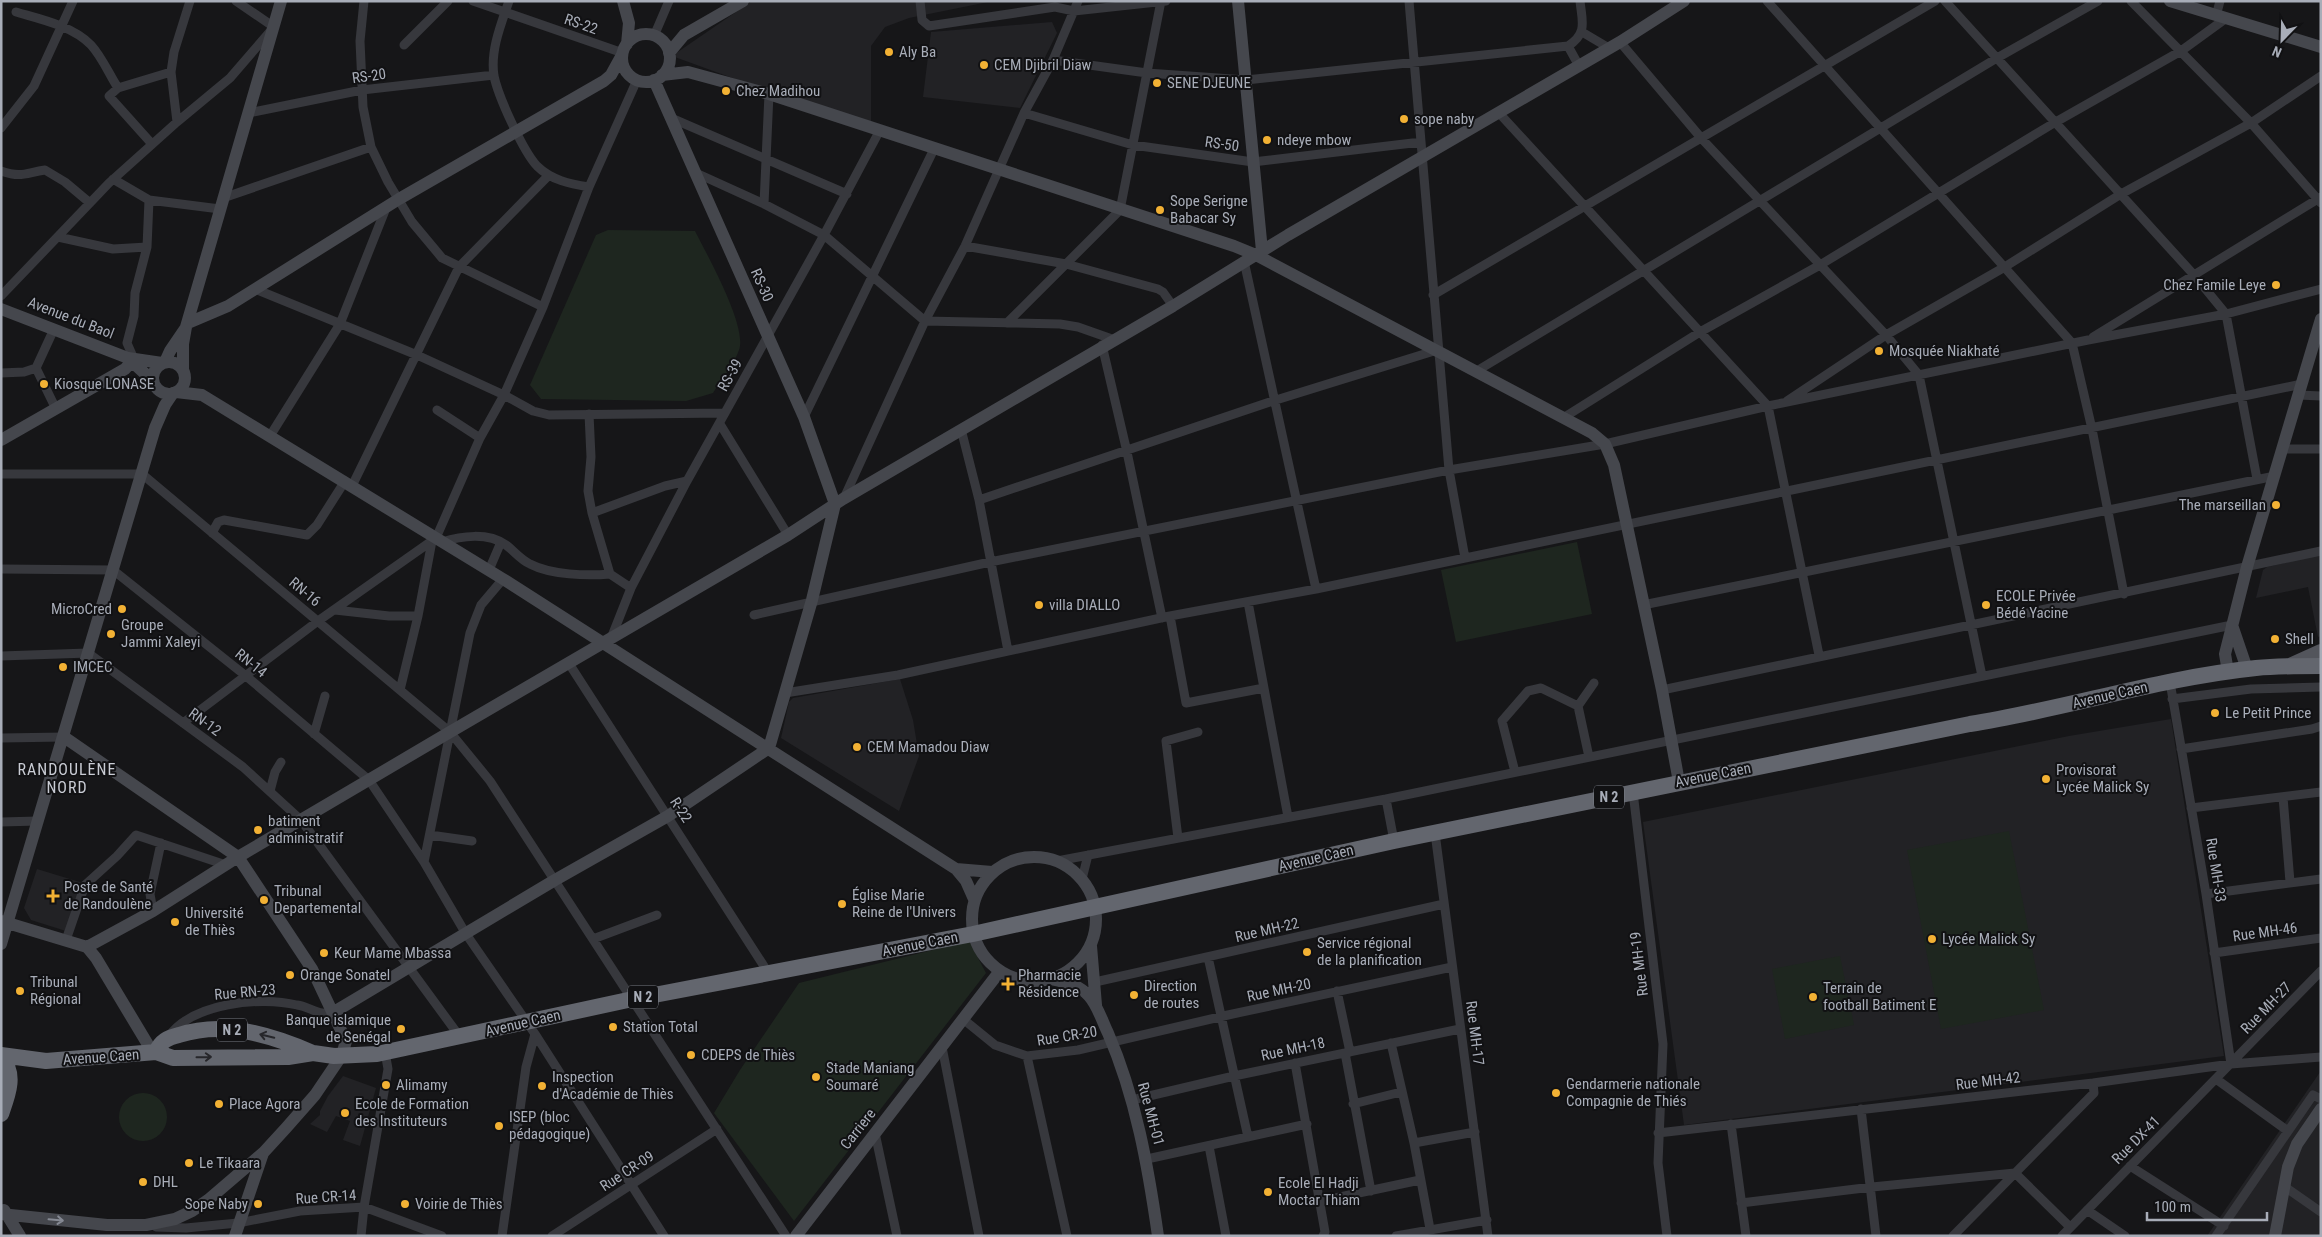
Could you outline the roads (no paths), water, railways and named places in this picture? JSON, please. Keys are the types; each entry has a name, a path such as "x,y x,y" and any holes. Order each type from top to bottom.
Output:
{"highway":[{"name":"Avenue Caen","path":"46,1061 155,1052 172,1058 288,1057 313,1053 342,1055 385,1052 460,1037 531,1028 632,1000 973,934 1394,840 1970,724 2004,719 2170,682 2246,669 2321,666"},
{"name":"Avenue Caen","path":"155,1052 160,1044 167,1039 202,1028 215,1027 269,1036 313,1053"},
{"name":"N 2","path":"1,1057 46,1061"},
{"path":"1,1057 9,1068 10,1085 1,1114"},
{"name":"N 2","path":"8,1094 25,1071 46,1061"}],"main road":[{"path":"2288,666 2321,651"}],"street":[{"path":"1,128 34,86 73,1"},
{"path":"176,122 171,72 174,52 190,1"},
{"path":"236,1 274,27"},
{"path":"1,944 4,922 64,737 155,428 165,405 183,385 183,344 187,325 281,1"},
{"path":"364,1 360,41 363,107 371,147 388,182 412,222 442,258 543,307"},
{"path":"404,45 448,1"},
{"name":"RS-22","path":"473,1 624,50"},
{"path":"509,1 498,32 494,75 502,100 536,165 548,175 568,184 589,187"},
{"path":"155,428 158,404 154,384 155,368 163,362 187,325 228,306 399,199 604,81 611,75 624,50 629,32 628,15 623,1"},
{"path":"654,36 669,1"},
{"path":"920,1 922,20 929,26 1052,4 1074,11 1166,1"},
{"path":"334,1012 555,880 668,816 770,748 839,502 925,321 965,246 1024,113 1053,60 1078,1"},
{"path":"1238,1 1253,162 1254,255 1276,400 1316,589"},
{"path":"1409,1 1434,295 1437,352 1449,470 1464,558"},
{"path":"1053,60 1147,73 1246,80 1568,46 1582,32 1580,1"},
{"path":"87,947 153,911 238,857 607,639 788,535 961,429 1107,342 1173,306 1254,255 1422,159 1614,45 1684,1"},
{"path":"1767,1 2003,268 2072,343 2092,429 2124,594"},
{"path":"1434,295 1935,1"},
{"path":"1945,1 2194,275 2226,314 2243,396 2257,479"},
{"path":"1475,372 1997,58 2098,1"},
{"path":"2088,340 2320,199 2251,124 2131,1"},
{"path":"2170,1 2321,47"},
{"path":"1563,418 1700,332 1820,265 2054,123 2181,51 2220,17 2220,1"},
{"path":"658,78 666,71 669,56 684,35 738,2"},
{"path":"1007,323 1120,210 1161,2"},
{"path":"16,12 61,26 91,45 118,88"},
{"path":"628,15 654,36 669,56 688,72 769,94 1209,238 1254,255 1592,433 1605,444 1614,465 1662,690 1679,782"},
{"path":"1,296 114,179 176,122 230,78 274,27"},
{"path":"1582,32 1614,45 1886,335 1919,375 1973,625 1982,676"},
{"path":"636,80 625,69 624,50 637,36 684,35"},
{"path":"1568,46 1579,66"},
{"path":"152,144 109,96 118,88 171,72"},
{"path":"604,81 621,78 636,80 658,78 688,72"},
{"name":"RS-20","path":"248,113 362,90 494,75"},
{"path":"1782,404 1886,335 2003,268 2121,194 2251,124 2321,76"},
{"name":"RS-30","path":"658,78 671,118 804,417 839,502"},
{"path":"400,690 437,541 480,438 504,395 543,307 589,187 636,80"},
{"path":"764,204 769,94"},
{"name":"RS-50","path":"1024,113 1133,145 1253,162 1421,142"},
{"path":"1499,113 1768,406 1819,655"},
{"path":"671,118 847,194"},
{"name":"RS-39","path":"607,639 686,482 847,194 880,130"},
{"path":"114,179 149,200 222,203 371,147"},
{"path":"804,417 934,149"},
{"path":"1,171 14,175 26,175 45,170 60,178 90,203"},
{"path":"696,173 764,204 824,235 925,321 1060,324 1078,327 1107,342"},
{"path":"212,533 218,522 224,520 308,534 317,525 348,484 417,355 459,267 548,175"},
{"path":"149,200 147,247 135,293 134,316 127,343 131,360 163,393 175,392 202,395"},
{"path":"270,436 340,324 386,208"},
{"path":"58,236 113,249 147,247"},
{"path":"965,246 1066,264 1158,288 1164,292 1173,306"},
{"path":"254,289 417,355 504,395 533,411 549,415 725,413"},
{"path":"754,615 812,600 990,562 1296,500 1449,470 1605,444 1768,406 2072,343 2226,314 2321,289"},
{"name":"Avenue du Baol","path":"1,308 131,360"},
{"path":"2228,672 2224,658 2247,567 2321,319"},
{"path":"1,373 24,372 36,368 54,329"},
{"path":"1107,342 1127,452 1144,531 1186,703 1264,688"},
{"path":"979,500 1127,452 1276,400 1437,352"},
{"path":"1,440 131,360 173,362 202,395 437,541 607,639 956,869 966,881 974,899"},
{"path":"36,368 55,407"},
{"path":"785,693 898,675 1166,617 1316,589 2092,429 2243,396 2300,390 2321,396"},
{"path":"437,410 480,438"},
{"path":"589,414 591,457 588,491 592,513 610,574"},
{"path":"720,424 788,535"},
{"path":"961,429 979,500 1008,650"},
{"path":"2283,449 2321,449"},
{"path":"1,474 142,474"},
{"name":"RN-16","path":"142,474 450,732 490,781 786,1236"},
{"path":"1643,605 2275,476"},
{"path":"592,513 665,486 686,482"},
{"path":"183,724 318,621 437,541 473,536 501,542 534,566 574,575 610,574 631,588"},
{"path":"489,570 501,542"},
{"path":"1662,690 1819,655 2124,594 2321,551"},
{"path":"1,569 113,570"},
{"name":"RN-14","path":"113,570 246,676 369,780 424,862 466,934 531,1028 664,1236"},
{"path":"424,862 470,633 481,605 503,579"},
{"path":"1248,602 1288,817"},
{"path":"335,610 389,616 418,616"},
{"path":"2232,625 2246,669"},
{"path":"1057,860 1386,799 2232,625"},
{"path":"1,656 88,653"},
{"name":"RN-12","path":"88,653 243,767 301,820 460,1037"},
{"name":"R-22","path":"568,662 769,974"},
{"name":"Rue MH-33","path":"2170,682 2206,894 2230,1064"},
{"path":"1589,756 1578,706 1594,683"},
{"path":"2172,699 2251,689 2321,687"},
{"path":"1515,772 1502,721 1528,691 1541,688 1578,706"},
{"path":"314,734 325,696"},
{"path":"2181,749 2312,730 2321,726"},
{"path":"1178,838 1166,740 1198,732"},
{"path":"1,738 64,737 238,857 312,969 334,1012 346,1041 342,1055 315,1095 264,1152 208,1200 192,1211 175,1219 146,1226 107,1225 3,1211"},
{"path":"270,791 275,772 281,762"},
{"name":"Rue MH-19","path":"1633,792 1662,1044 1658,1164 1667,1236"},
{"path":"2192,808 2321,792"},
{"path":"2283,797 2290,882"},
{"path":"1386,799 1394,840"},
{"path":"1,822 38,821"},
{"name":"Rue MH-17","path":"1435,833 1488,1236"},
{"path":"66,940 85,885 112,861 136,835 226,865"},
{"path":"430,835 472,841"},
{"path":"153,911 150,894 161,843"},
{"path":"1082,879 1088,855"},
{"path":"1043,857 1057,860 1071,868 1091,892 1096,908 1097,928 1091,946 1071,970 1052,979 1025,981 1000,971 983,955 973,934 974,899 979,888 992,872 1016,859 1043,857"},
{"path":"956,869 992,872"},
{"path":"2206,894 2321,879"},
{"name":"Rue MH-22","path":"1095,982 1444,904"},
{"path":"593,939 657,915"},
{"path":"4,922 87,947 96,958 155,1052"},
{"name":"Rue MH-46","path":"2214,953 2321,938"},
{"name":"Rue MH-01","path":"1091,946 1096,1005"},
{"path":"1208,957 1248,1137"},
{"name":"Rue MH-20","path":"1112,1043 1222,1016 1452,967"},
{"name":"Carriere","path":"796,1236 1000,971"},
{"name":"Rue MH-27","path":"2230,1064 2321,972"},
{"name":"Rue MH-01","path":"1052,979 1075,986 1083,991 1096,1005 1112,1043 1132,1100 1147,1159 1158,1236"},
{"path":"1337,991 1353,1104 1371,1190"},
{"name":"Rue RN-23","path":"167,1039 184,1020 204,1010 213,1008 273,1001 299,1005 319,1013 327,1014 334,1012"},
{"path":"963,1019 994,1045 1027,1056 1067,1236"},
{"path":"502,1236 531,1028"},
{"name":"Rue MH-18","path":"1132,1100 1234,1076 1460,1029"},
{"name":"Rue CR-20","path":"1027,1056 1078,1050 1112,1043"},
{"path":"1391,1043 1414,1143 1430,1229"},
{"path":"942,1047 979,1236"},
{"path":"361,1236 364,1208 388,1069 385,1052"},
{"name":"Rue MH-42","path":"1658,1133 2094,1083 2230,1064 2321,1056"},
{"path":"1295,1063 1321,1201 1326,1232 1323,1236"},
{"name":"Rue DX-41","path":"2062,1236 2230,1064"},
{"path":"2216,1079 2288,1131"},
{"path":"1953,1236 2094,1093 2094,1083"},
{"path":"1353,1104 1401,1092"},
{"path":"2216,1236 2313,1095 2321,1100"},
{"path":"1862,1109 1876,1236"},
{"path":"2275,1236 2288,1167 2297,1144 2321,1109"},
{"path":"1147,1159 1307,1124"},
{"path":"1730,1124 1746,1236"},
{"name":"Rue CR-09","path":"552,1236 717,1129"},
{"path":"1414,1143 1475,1132"},
{"path":"875,1133 897,1236"},
{"path":"1209,1146 1226,1236"},
{"path":"235,1236 264,1152"},
{"path":"2130,1166 2224,1226"},
{"path":"1741,1203 1872,1187 2016,1173"},
{"path":"2016,1173 2070,1227"},
{"path":"1321,1201 1420,1180"},
{"path":"2284,1187 2321,1212"},
{"name":"Rue CR-14","path":"146,1226 186,1228 238,1223 300,1211 364,1208 442,1236"},
{"path":"2087,1210 2118,1234"},
{"path":"3,1211 20,1236"},
{"path":"1396,1236 1487,1220"}],"place":[{"name":"Aly Ba","path":"889,52"},
{"name":"CEM Djibril Diaw","path":"984,65"},
{"name":"SENE DJEUNE","path":"1157,83"},
{"name":"Chez Madihou","path":"726,91"},
{"name":"sope naby","path":"1404,119"},
{"name":"ndeye mbow","path":"1267,140"},
{"name":"Sope Serigne Babacar Sy","path":"1160,210"},
{"name":"Chez Famile Leye","path":"2276,285"},
{"name":"Mosquée Niakhaté","path":"1879,351"},
{"name":"Kiosque LONASE","path":"44,384"},
{"name":"The marseillan","path":"2276,505"},
{"name":"villa DIALLO","path":"1039,605"},
{"name":"ECOLE Privée Bédé Yacine","path":"1986,605"},
{"name":"MicroCred","path":"122,609"},
{"name":"Groupe Jammi Xaleyi","path":"111,634"},
{"name":"Shell","path":"2275,639"},
{"name":"IMCEC","path":"63,667"},
{"name":"Le Petit Prince","path":"2215,713"},
{"name":"CEM Mamadou Diaw","path":"857,747"},
{"name":"Provisorat Lycée Malick Sy","path":"2046,779"},
{"name":"batiment administratif","path":"258,830"},
{"name":"Poste de Santé de Randoulène","path":"53,896"},
{"name":"Tribunal Departemental","path":"264,900"},
{"name":"Église Marie Reine de l'Univers","path":"842,904"},
{"name":"Université de Thiès","path":"175,922"},
{"name":"Lycée Malick Sy","path":"1932,939"},
{"name":"Service régional de la planification","path":"1307,952"},
{"name":"Keur Mame Mbassa","path":"324,953"},
{"name":"Orange Sonatel","path":"290,975"},
{"name":"Pharmacie Résidence","path":"1008,984"},
{"name":"Tribunal Régional","path":"20,991"},
{"name":"Direction de routes","path":"1134,995"},
{"name":"Terrain de football Batiment E","path":"1813,997"},
{"name":"Station Total","path":"613,1027"},
{"name":"Banque islamique de Senégal","path":"401,1029"},
{"name":"CDEPS de Thiès","path":"691,1055"},
{"name":"Stade Maniang Soumaré","path":"816,1077"},
{"name":"Alimamy","path":"386,1085"},
{"name":"Inspection d'Académie de Thiès","path":"542,1086"},
{"name":"Gendarmerie nationale Compagnie de Thiés","path":"1556,1093"},
{"name":"Place Agora","path":"219,1104"},
{"name":"Ecole de Formation des Instituteurs","path":"345,1113"},
{"name":"ISEP (bloc pédagogique)","path":"499,1126"},
{"name":"Le Tikaara","path":"189,1163"},
{"name":"DHL","path":"143,1182"},
{"name":"Ecole El Hadji Moctar Thiam","path":"1268,1192"},
{"name":"Sope Naby","path":"258,1204"},
{"name":"Voirie de Thiès","path":"405,1204"}],"district":[{"name":"RANDOULÈNE NORD","path":"67,778"}]}
